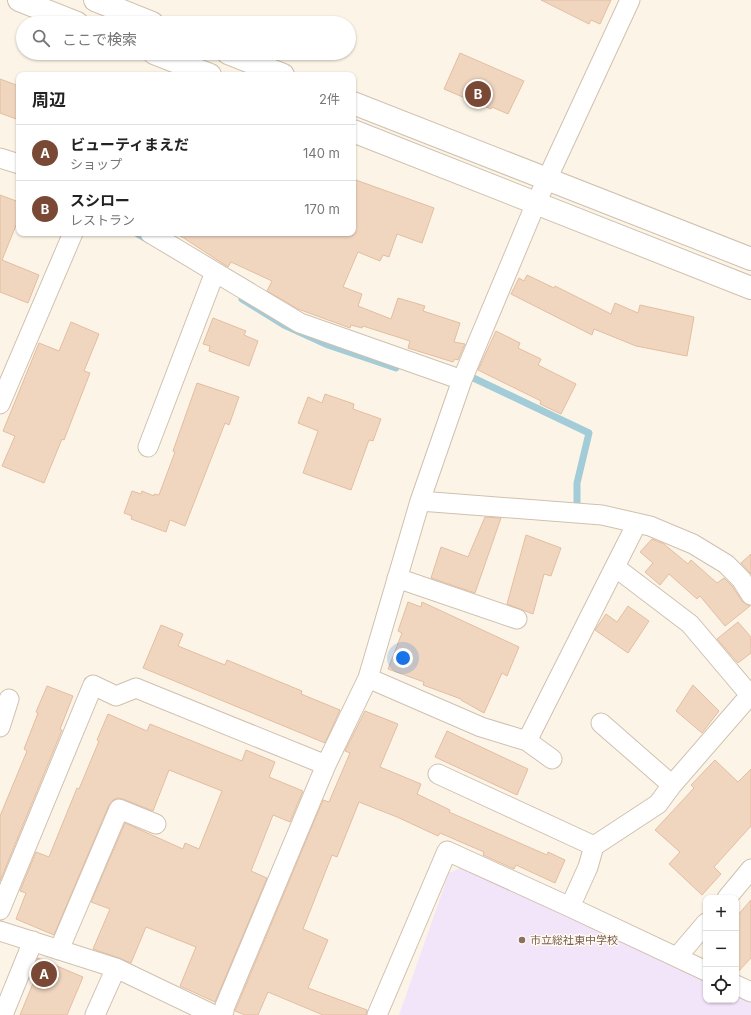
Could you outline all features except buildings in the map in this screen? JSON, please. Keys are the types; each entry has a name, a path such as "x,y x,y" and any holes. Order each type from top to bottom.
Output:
{"street":[{"path":"19,0 60,16"},
{"path":"95,0 135,16"},
{"path":"223,1015 224,1006 326,765 368,678 420,501 464,376 547,179 630,0"},
{"path":"172,60 202,72"},
{"path":"246,60 276,72"},
{"path":"356,104 751,259"},
{"path":"356,132 751,288"},
{"path":"0,158 16,163"},
{"path":"0,404 72,236"},
{"path":"154,236 212,278 300,323 464,376"},
{"path":"148,447 212,278"},
{"path":"420,501 602,515 650,526 693,544 726,564 741,579 751,595"},
{"path":"527,741 637,523"},
{"path":"570,907 588,867 594,846 658,804 672,785 751,695 690,624 615,567"},
{"path":"397,578 517,619"},
{"path":"368,678 481,727 527,741 552,759"},
{"path":"0,910 93,685 116,696 136,688 326,765"},
{"path":"0,728 9,699"},
{"path":"602,723 672,785"},
{"path":"438,774 594,846"},
{"path":"59,950 119,809 156,824"},
{"path":"377,1015 447,851 703,970"},
{"path":"729,895 751,869"},
{"path":"677,957 703,927"},
{"path":"0,931 116,968 214,1015"},
{"path":"3,1015 33,941"},
{"path":"95,1015 116,968"},
{"path":"739,986 751,992"}],"shaded area":[{"name":"市立総社東中学校","path":"460,868 567,914 668,965 703,981 703,1003 739,1003 739,997 751,1003 751,1015 399,1015 449,873"}],"waterway":[{"path":"141,236 148,240"},
{"path":"242,299 284,325 328,345 396,368"},
{"path":"465,374 589,433 577,483 577,507 582,507"}],"place":[{"name":"スシロー","path":"478,94"},
{"name":"市立総社東中学校","path":"522,940"},
{"name":"ビューティまえだ","path":"44,974"}]}
